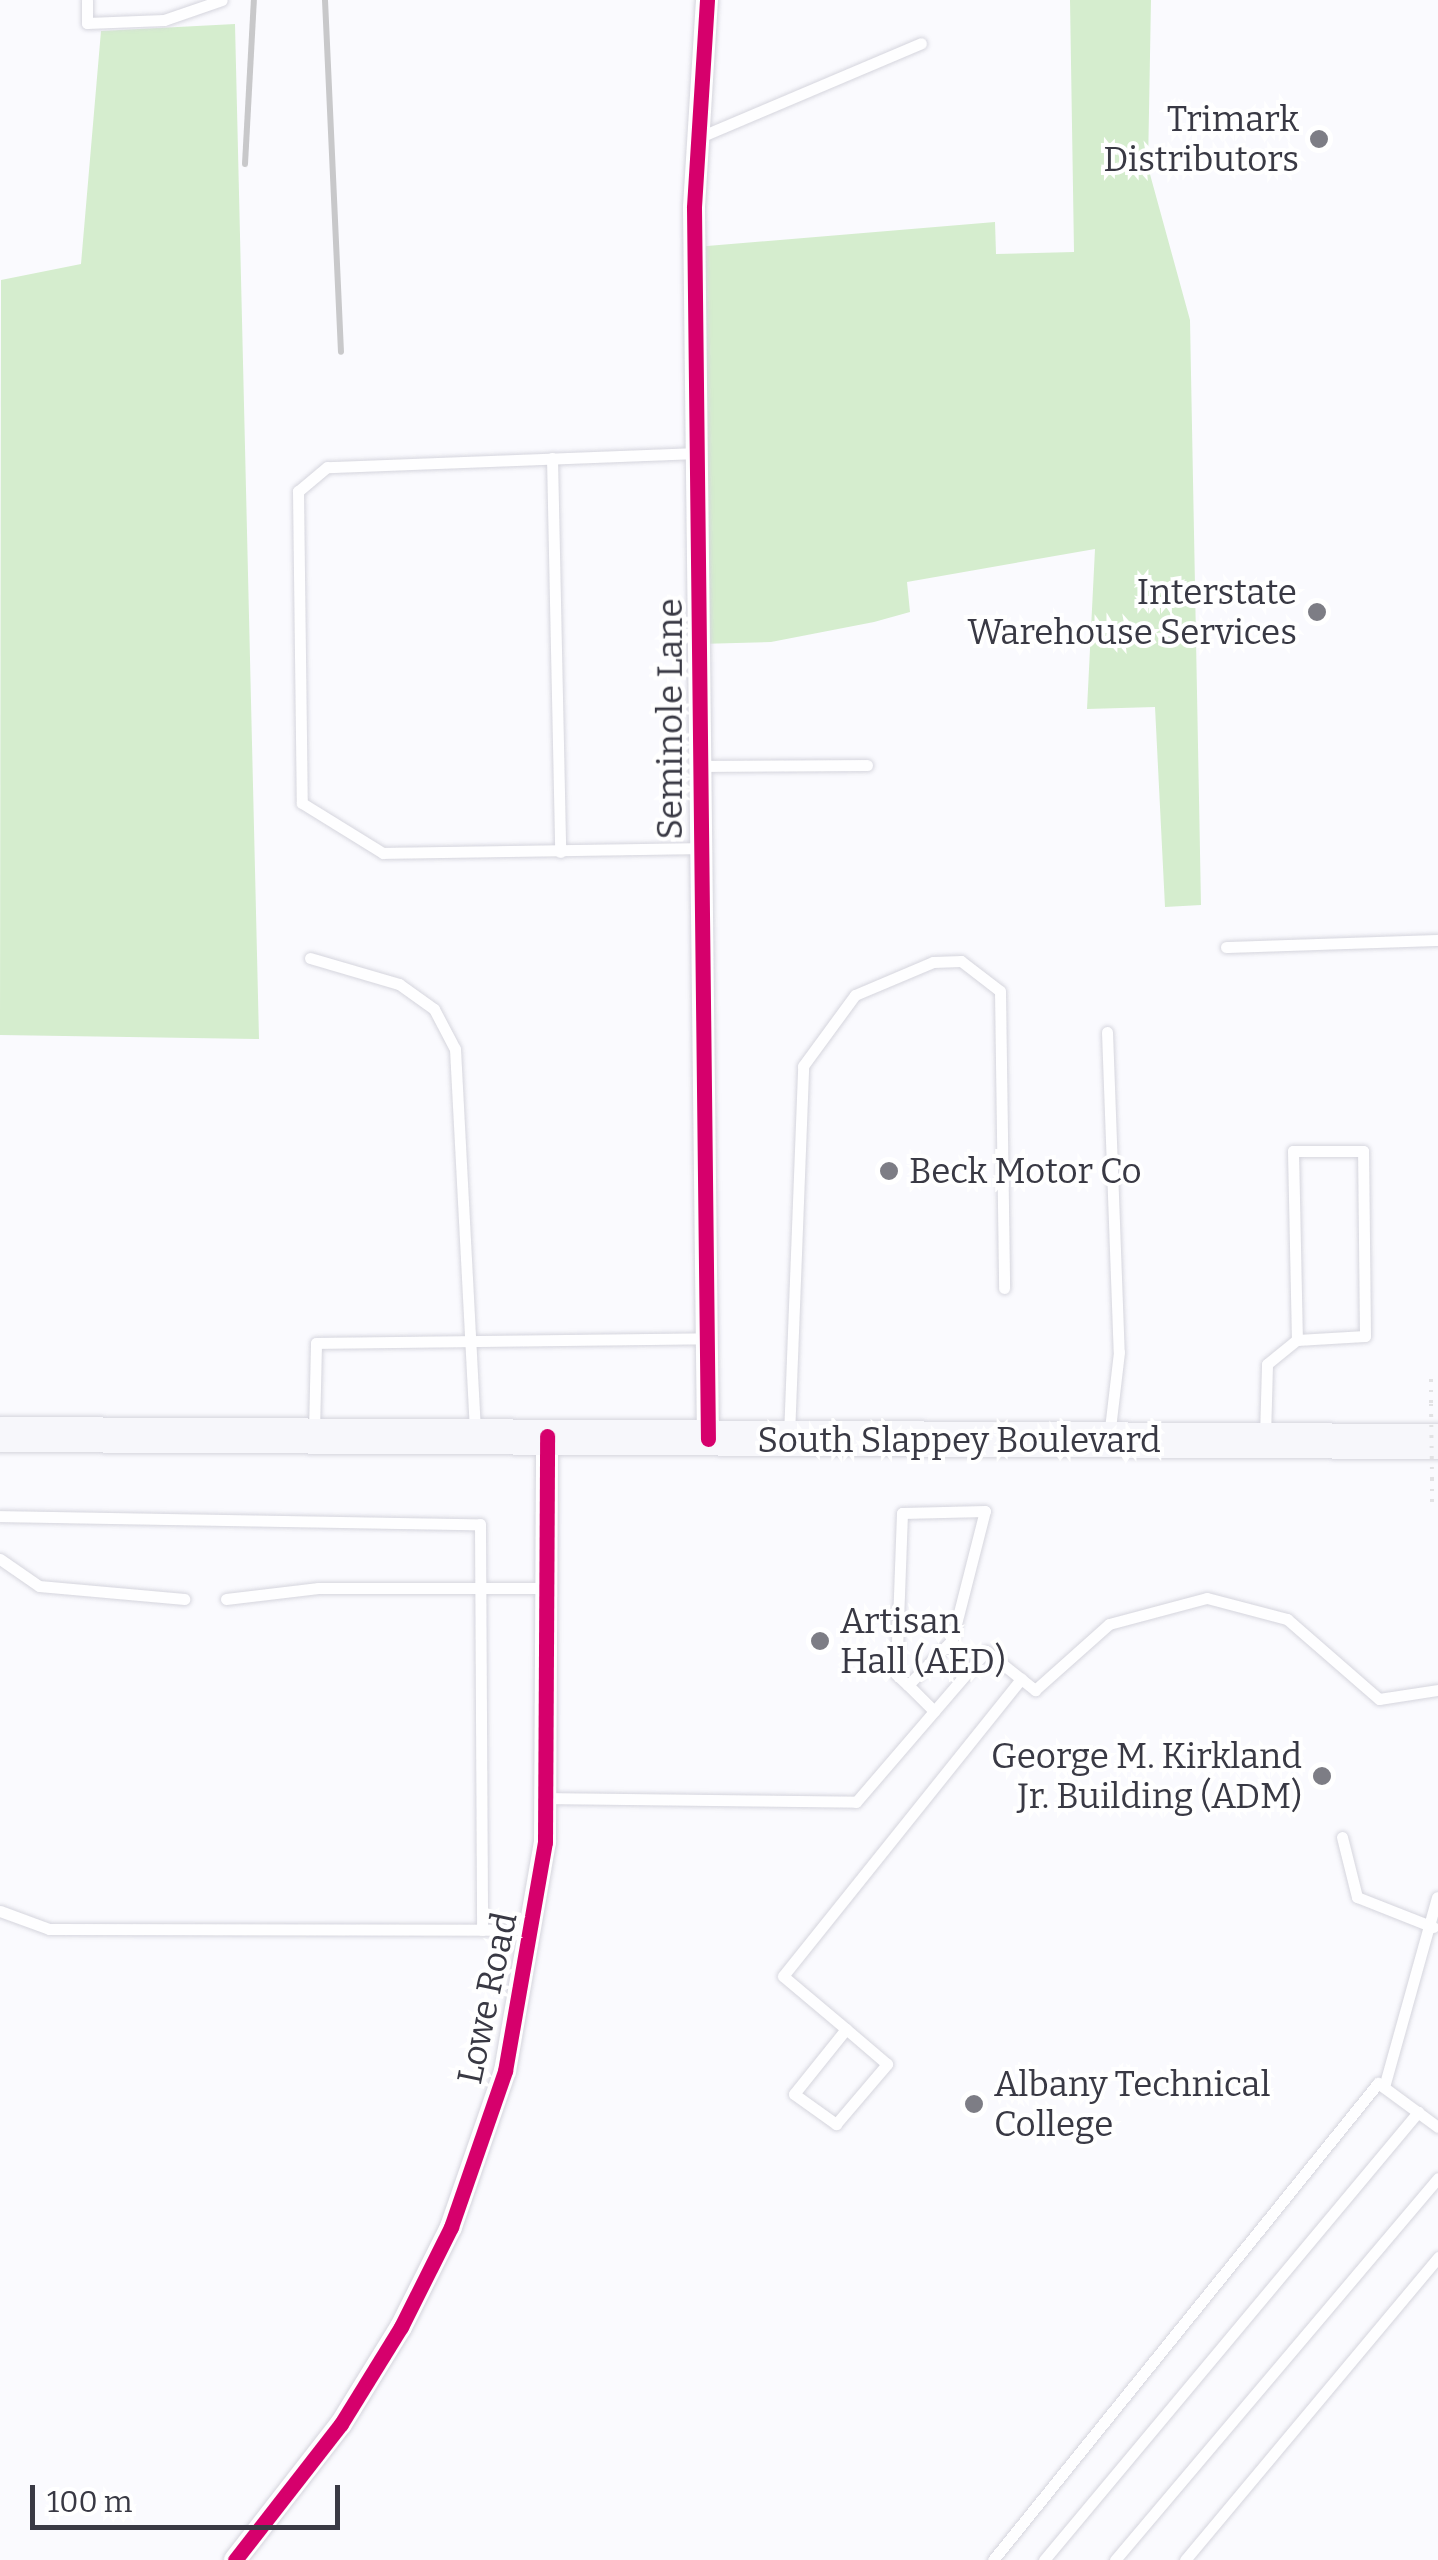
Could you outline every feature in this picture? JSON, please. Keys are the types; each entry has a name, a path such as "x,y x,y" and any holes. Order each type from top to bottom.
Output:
{"main road":[{"name":"South Slappey Boulevard","path":"0,1434 1438,1441"}],"street":[{"name":"Seminole Lane","path":"708,0 700,137 698,453 708,1439"},
{"name":"Lowe Road","path":"235,2560 341,2424 429,2274 489,2125 536,1930 546,1798 547,1436"}],"lane":[{"path":"86,0 87,23 179,17 222,0"},
{"path":"700,137 921,43"},
{"path":"698,453 328,466 298,491 302,803 383,853 701,848"},
{"path":"552,458 560,852"},
{"path":"700,766 867,765"},
{"path":"1226,947 1438,940"},
{"path":"310,958 399,984 434,1008 456,1049 476,1436"},
{"path":"789,1440 803,1066 855,995 932,962 961,961 1000,991 1004,1288"},
{"path":"1107,1032 1119,1352 1109,1442"},
{"path":"1264,1441 1268,1364 1296,1340 1365,1336 1364,1151 1292,1151 1296,1340"},
{"path":"314,1435 316,1343 707,1338"},
{"path":"908,1685 952,1640 986,1511 902,1513 896,1674 934,1711"},
{"path":"0,1516 480,1524 482,1930"},
{"path":"0,1559 39,1586 184,1599"},
{"path":"226,1599 318,1588 548,1588"},
{"path":"546,1798 856,1802 986,1651 1035,1690 1109,1624 1207,1598 1302,1628 1379,1699 1438,1690"},
{"path":"846,2029 794,2094 836,2124 887,2064 846,2029 783,1976 1021,1679"},
{"path":"1342,1837 1357,1897 1433,1927"},
{"path":"994,2560 1384,2087 1433,1927 1436,1898"},
{"path":"0,1911 50,1929 536,1930"},
{"path":"1384,2087 1438,2126"},
{"path":"1044,2560 1418,2112"},
{"path":"1115,2560 1438,2178"},
{"path":"1185,2560 1438,2257"}],"path":[{"path":"1431,1379 1432,1505"}],"green space":[{"path":"1070,0 1151,0 1148,167 1190,320 1201,905 1165,907 1155,707 1087,709 1095,549 907,582 910,612 874,622 771,642 699,644 695,247 995,222 996,254 1074,252"},
{"path":"235,24 259,1039 0,1035 1,280 81,264 101,31"}],"railway":[{"path":"245,164 254,0"},
{"path":"325,0 341,352"}],"cycle path":[{"path":"707,0 694,208 708,1439"},
{"path":"235,2560 341,2424 401,2327 451,2227 505,2071 545,1842 547,1436"}],"place":[{"name":"Trimark Distributors","path":"1319,139"},
{"name":"Interstate Warehouse Services","path":"1317,612"},
{"name":"Beck Motor Co","path":"889,1171"},
{"name":"Artisan Hall (AED)","path":"820,1641"},
{"name":"George M. Kirkland Jr. Building (ADM)","path":"1322,1776"},
{"name":"Albany Technical College","path":"974,2104"}]}
